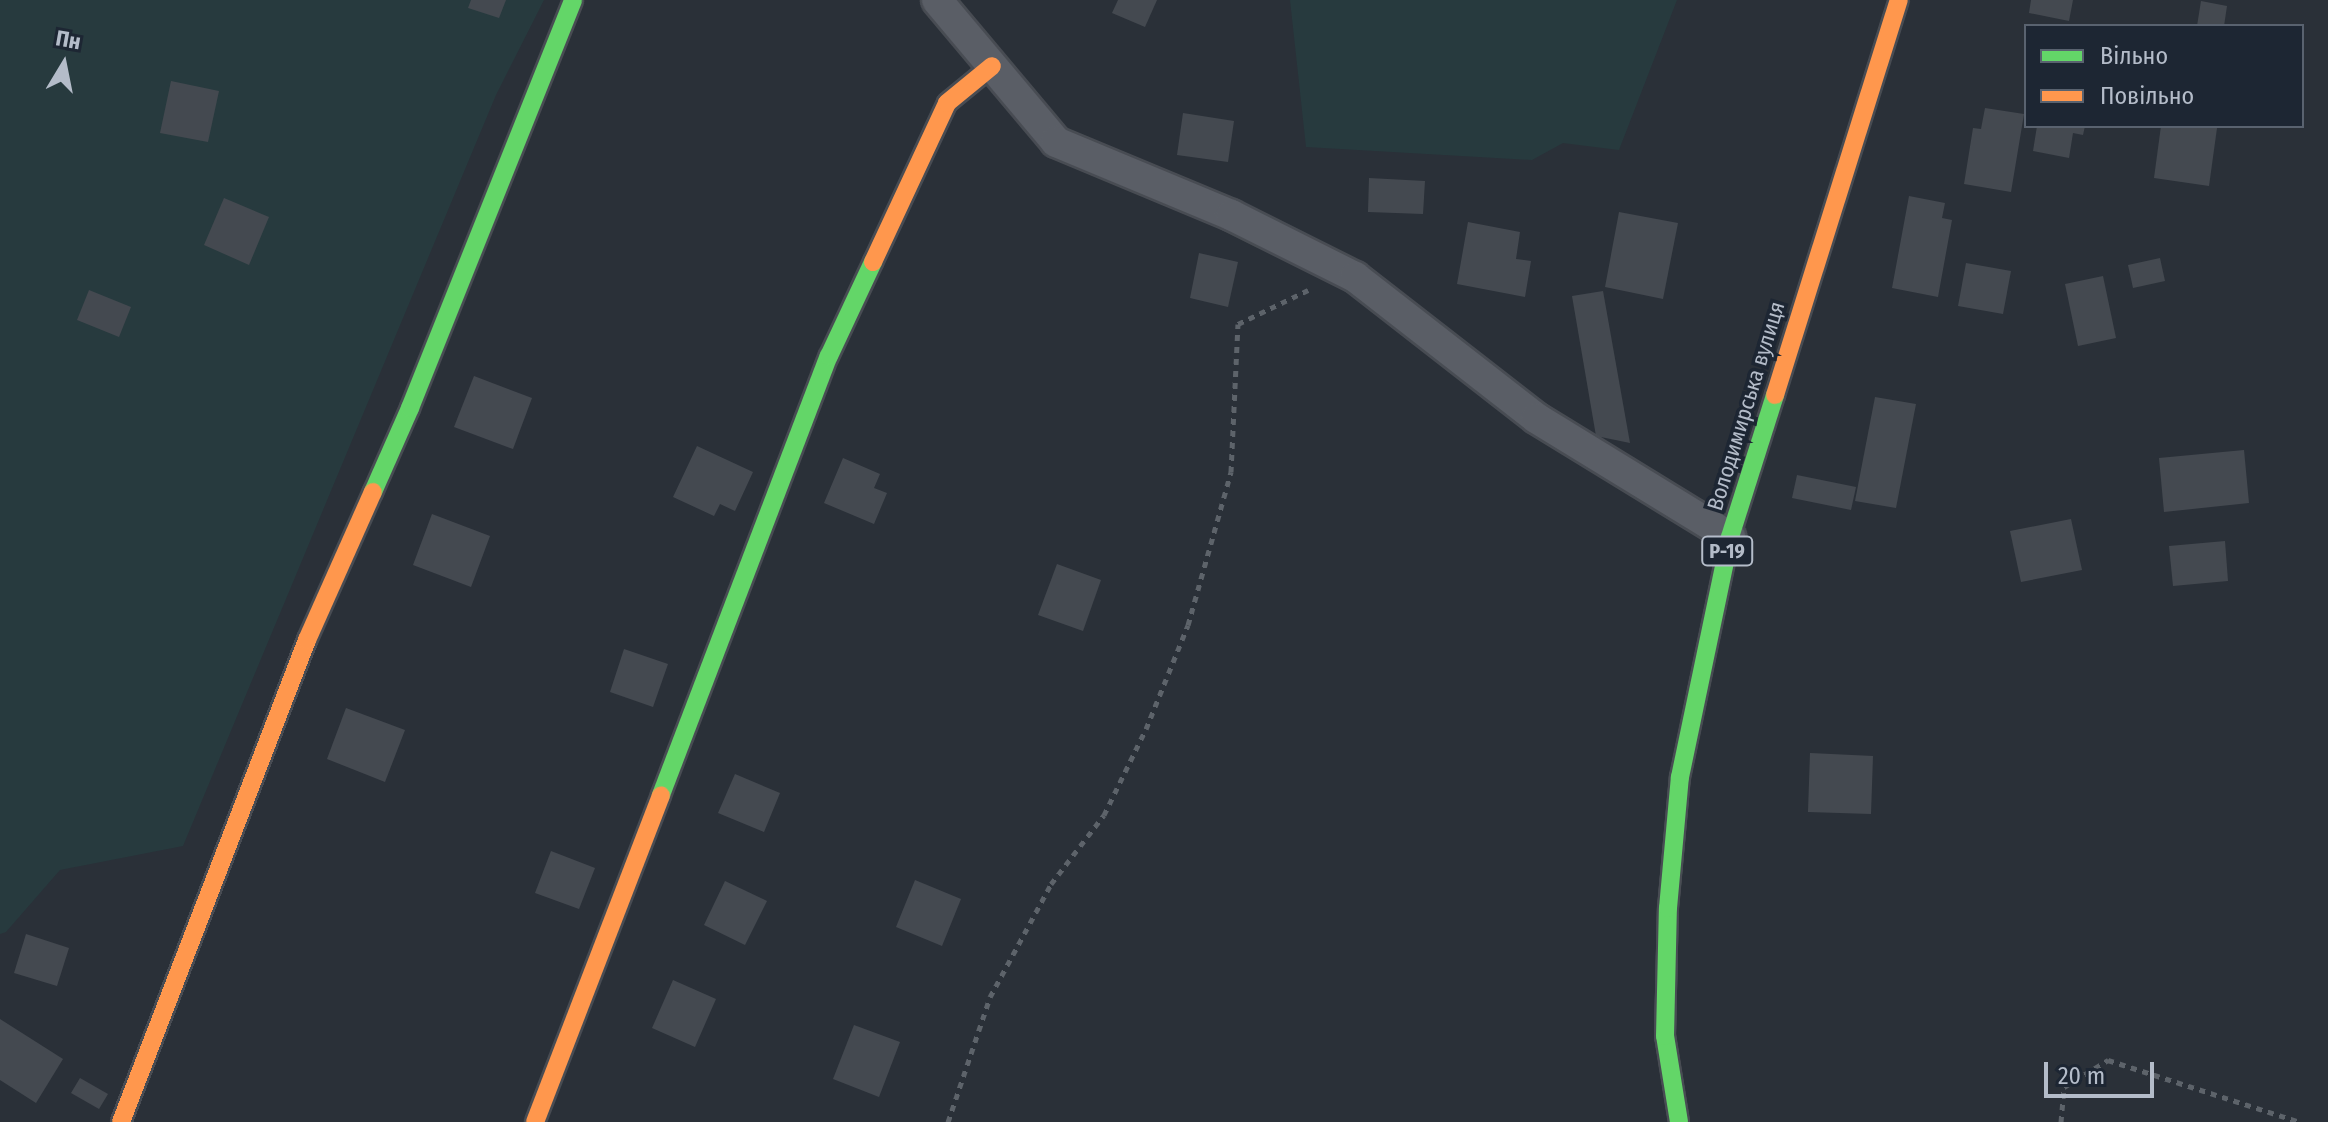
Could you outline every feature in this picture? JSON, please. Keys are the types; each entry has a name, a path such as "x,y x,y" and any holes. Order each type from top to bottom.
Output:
{"street":[{"path":"121,1122 307,640 410,408 573,0"},
{"path":"937,0 1056,142 1231,215 1355,277 1536,418 1730,537"},
{"name":"Володимирська вулиця","path":"1679,1122 1665,1036 1669,893 1680,777 1730,537 1899,0"},
{"path":"535,1122 829,356 947,103 992,66"}],"path":[{"path":"948,1122 990,997 1051,884 1104,815 1146,729 1188,625 1231,472 1238,324 1310,289 1355,277"},
{"path":"2061,1122 2064,1087 2108,1060 2300,1122"}],"green space":[{"path":"0,0 544,0 496,95 183,846 60,870 6,932 0,934"},
{"path":"1290,0 1677,0 1619,150 1563,143 1532,160 1306,147"}],"building":[{"path":"471,0 506,0 499,18 468,8"},
{"path":"1118,0 1157,0 1145,27 1112,13"},
{"path":"2031,0 2073,0 2069,21 2029,13"},
{"path":"2201,1 2227,6 2224,24 2197,24"},
{"path":"171,81 219,91 208,142 160,133"},
{"path":"1985,108 2024,114 2011,192 1964,184 1973,128 1981,129"},
{"path":"1183,113 1234,121 1228,162 1177,155"},
{"path":"2037,128 2085,128 2083,135 2073,133 2069,158 2033,151"},
{"path":"2161,128 2217,128 2209,186 2154,178"},
{"path":"1369,178 1425,181 1423,214 1368,212"},
{"path":"1909,196 1945,203 1942,218 1952,220 1938,297 1892,288"},
{"path":"224,198 269,217 249,265 204,245"},
{"path":"1619,212 1678,223 1663,299 1605,287"},
{"path":"1468,222 1520,232 1516,259 1531,261 1525,297 1457,284"},
{"path":"1199,253 1238,262 1228,307 1190,298"},
{"path":"2160,258 2165,281 2133,288 2128,265"},
{"path":"1966,263 2011,271 2003,314 1958,306"},
{"path":"2103,276 2116,338 2078,346 2065,284"},
{"path":"89,290 131,307 119,337 77,320"},
{"path":"1603,291 1630,443 1596,436 1572,296"},
{"path":"474,376 532,398 513,449 454,427"},
{"path":"1875,397 1916,404 1896,508 1855,501"},
{"path":"697,446 753,472 735,511 720,504 714,516 673,497"},
{"path":"2244,450 2249,503 2164,512 2159,458"},
{"path":"843,458 880,474 874,488 887,493 874,524 824,503"},
{"path":"1797,475 1856,487 1851,510 1792,498"},
{"path":"432,514 490,536 471,587 413,565"},
{"path":"2071,519 2082,570 2021,582 2010,531"},
{"path":"2225,541 2228,581 2173,586 2169,546"},
{"path":"1057,564 1101,580 1083,631 1038,615"},
{"path":"624,649 668,664 653,707 610,692"},
{"path":"346,708 405,730 385,782 327,759"},
{"path":"1810,753 1873,756 1871,814 1808,812"},
{"path":"735,774 780,793 764,832 718,813"},
{"path":"551,851 595,868 579,909 535,893"},
{"path":"915,880 961,899 942,946 896,927"},
{"path":"725,881 767,901 745,945 704,925"},
{"path":"26,934 69,948 57,986 14,973"},
{"path":"673,980 716,999 695,1047 652,1028"},
{"path":"0,1019 63,1059 36,1103 0,1080"},
{"path":"854,1025 900,1042 879,1097 833,1079"},
{"path":"80,1078 108,1094 99,1109 71,1093"}],"traffic: fast":[{"path":"373,492 410,408 573,0"},
{"path":"661,795 829,356 873,262"},
{"path":"1679,1122 1665,1036 1668,908 1680,777 1730,537 1775,395"}],"traffic: slow":[{"path":"1775,395 1899,0"},
{"path":"873,262 947,103 992,66"},
{"path":"121,1122 307,640 373,492"},
{"path":"535,1122 661,795"}]}
